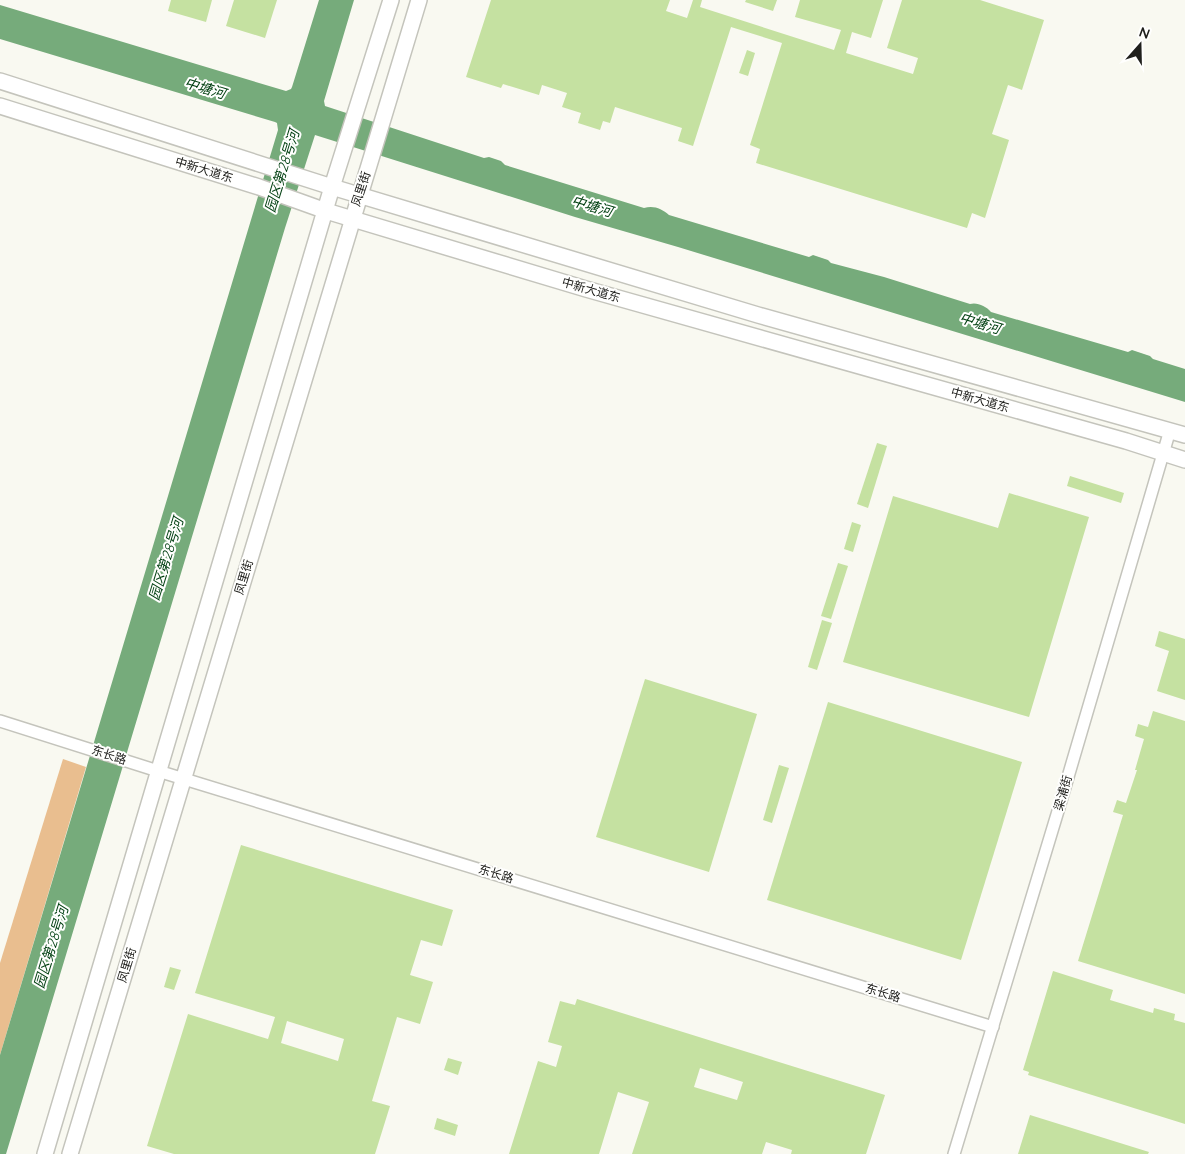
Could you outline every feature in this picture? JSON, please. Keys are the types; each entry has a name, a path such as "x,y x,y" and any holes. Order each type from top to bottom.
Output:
{"main road":[{"name":"凤里街","path":"45,1154 332,187 391,0"},
{"name":"凤里街","path":"70,1154 419,0"},
{"name":"中新大道东","path":"0,81 332,187 758,314 1185,435"},
{"name":"中新大道东","path":"0,106 259,187 326,211 586,289 1126,441 1185,460"}],"street":[{"name":"梁浦街","path":"954,1154 1170,430"},
{"name":"东长路","path":"0,721 993,1027"}],"shaded area":[{"path":"63,759 86,767 0,1055 0,963"}],"water":[{"path":"319,0 354,0 324,101 325,106 644,208 658,208 669,215 809,257 813,255 828,260 831,263 884,277 970,304 978,304 991,312 1128,352 1132,350 1150,356 1153,359 1185,369 1185,402 575,217 315,135 285,228 6,1154 0,1154 0,1055 278,130 277,123 275,122 0,39 0,5 286,91 292,87"}],"building":[{"path":"171,0 212,0 206,22 168,11"},
{"path":"234,0 277,0 265,38 226,26"},
{"path":"491,0 670,0 666,11 687,18 693,0 702,0 700,7 834,50 841,30 795,17 800,0 883,0 871,38 852,32 846,53 913,74 918,58 887,48 902,0 980,0 1044,20 1022,90 1008,85 992,134 1009,140 985,218 972,213 967,228 756,163 760,149 750,145 782,43 731,27 693,146 678,141 682,128 615,107 610,123 603,121 600,130 578,123 581,113 562,107 567,93 542,85 539,95 503,84 501,88 466,77"},
{"path":"746,0 777,0 773,11 745,2"},
{"path":"747,50 755,53 748,76 739,73"},
{"path":"877,443 887,446 868,508 857,504"},
{"path":"1070,476 1124,493 1121,503 1067,486"},
{"path":"1009,493 1089,517 1029,717 843,662 893,496 998,528"},
{"path":"852,522 861,525 853,552 844,549"},
{"path":"838,563 848,566 831,619 821,616"},
{"path":"822,620 832,623 817,670 808,667"},
{"path":"1159,631 1185,639 1185,700 1157,691 1169,651 1155,646"},
{"path":"645,679 757,714 709,872 596,837"},
{"path":"828,702 1022,762 961,960 767,900"},
{"path":"1153,711 1185,721 1185,994 1078,961 1123,815 1113,812 1117,800 1126,803 1137,770 1135,770 1144,739 1135,736 1138,724 1148,727"},
{"path":"779,765 789,768 772,823 763,820"},
{"path":"241,845 453,910 442,946 421,940 410,975 433,982 420,1024 397,1017 372,1101 390,1106 375,1154 174,1154 147,1146 188,1014 268,1039 275,1017 195,993","holes":["287,1021 344,1039 338,1061 281,1043"]},
{"path":"170,967 181,970 174,990 164,987"},
{"path":"1053,971 1113,990 1110,1000 1153,1013 1154,1008 1175,1014 1174,1020 1185,1023 1185,1124 1028,1075 1029,1072 1023,1070"},
{"path":"577,999 885,1095 866,1154 791,1154 792,1150 766,1142 762,1154 632,1154 649,1102 618,1092 599,1154 509,1154 538,1061 556,1067 562,1046 548,1042 560,1001 575,1005","holes":["700,1068 743,1082 737,1100 694,1087"]},
{"path":"448,1058 462,1062 458,1075 444,1070"},
{"path":"1030,1115 1149,1152 1148,1154 1018,1154"},
{"path":"437,1118 458,1125 455,1136 434,1129"}],"water label":[{"name":"中塘河","path":"205,88"},
{"name":"园区第28号河","path":"282,171"},
{"name":"中塘河","path":"592,206"},
{"name":"中塘河","path":"980,323"},
{"name":"园区第28号河","path":"166,559"},
{"name":"园区第28号河","path":"51,947"}]}
